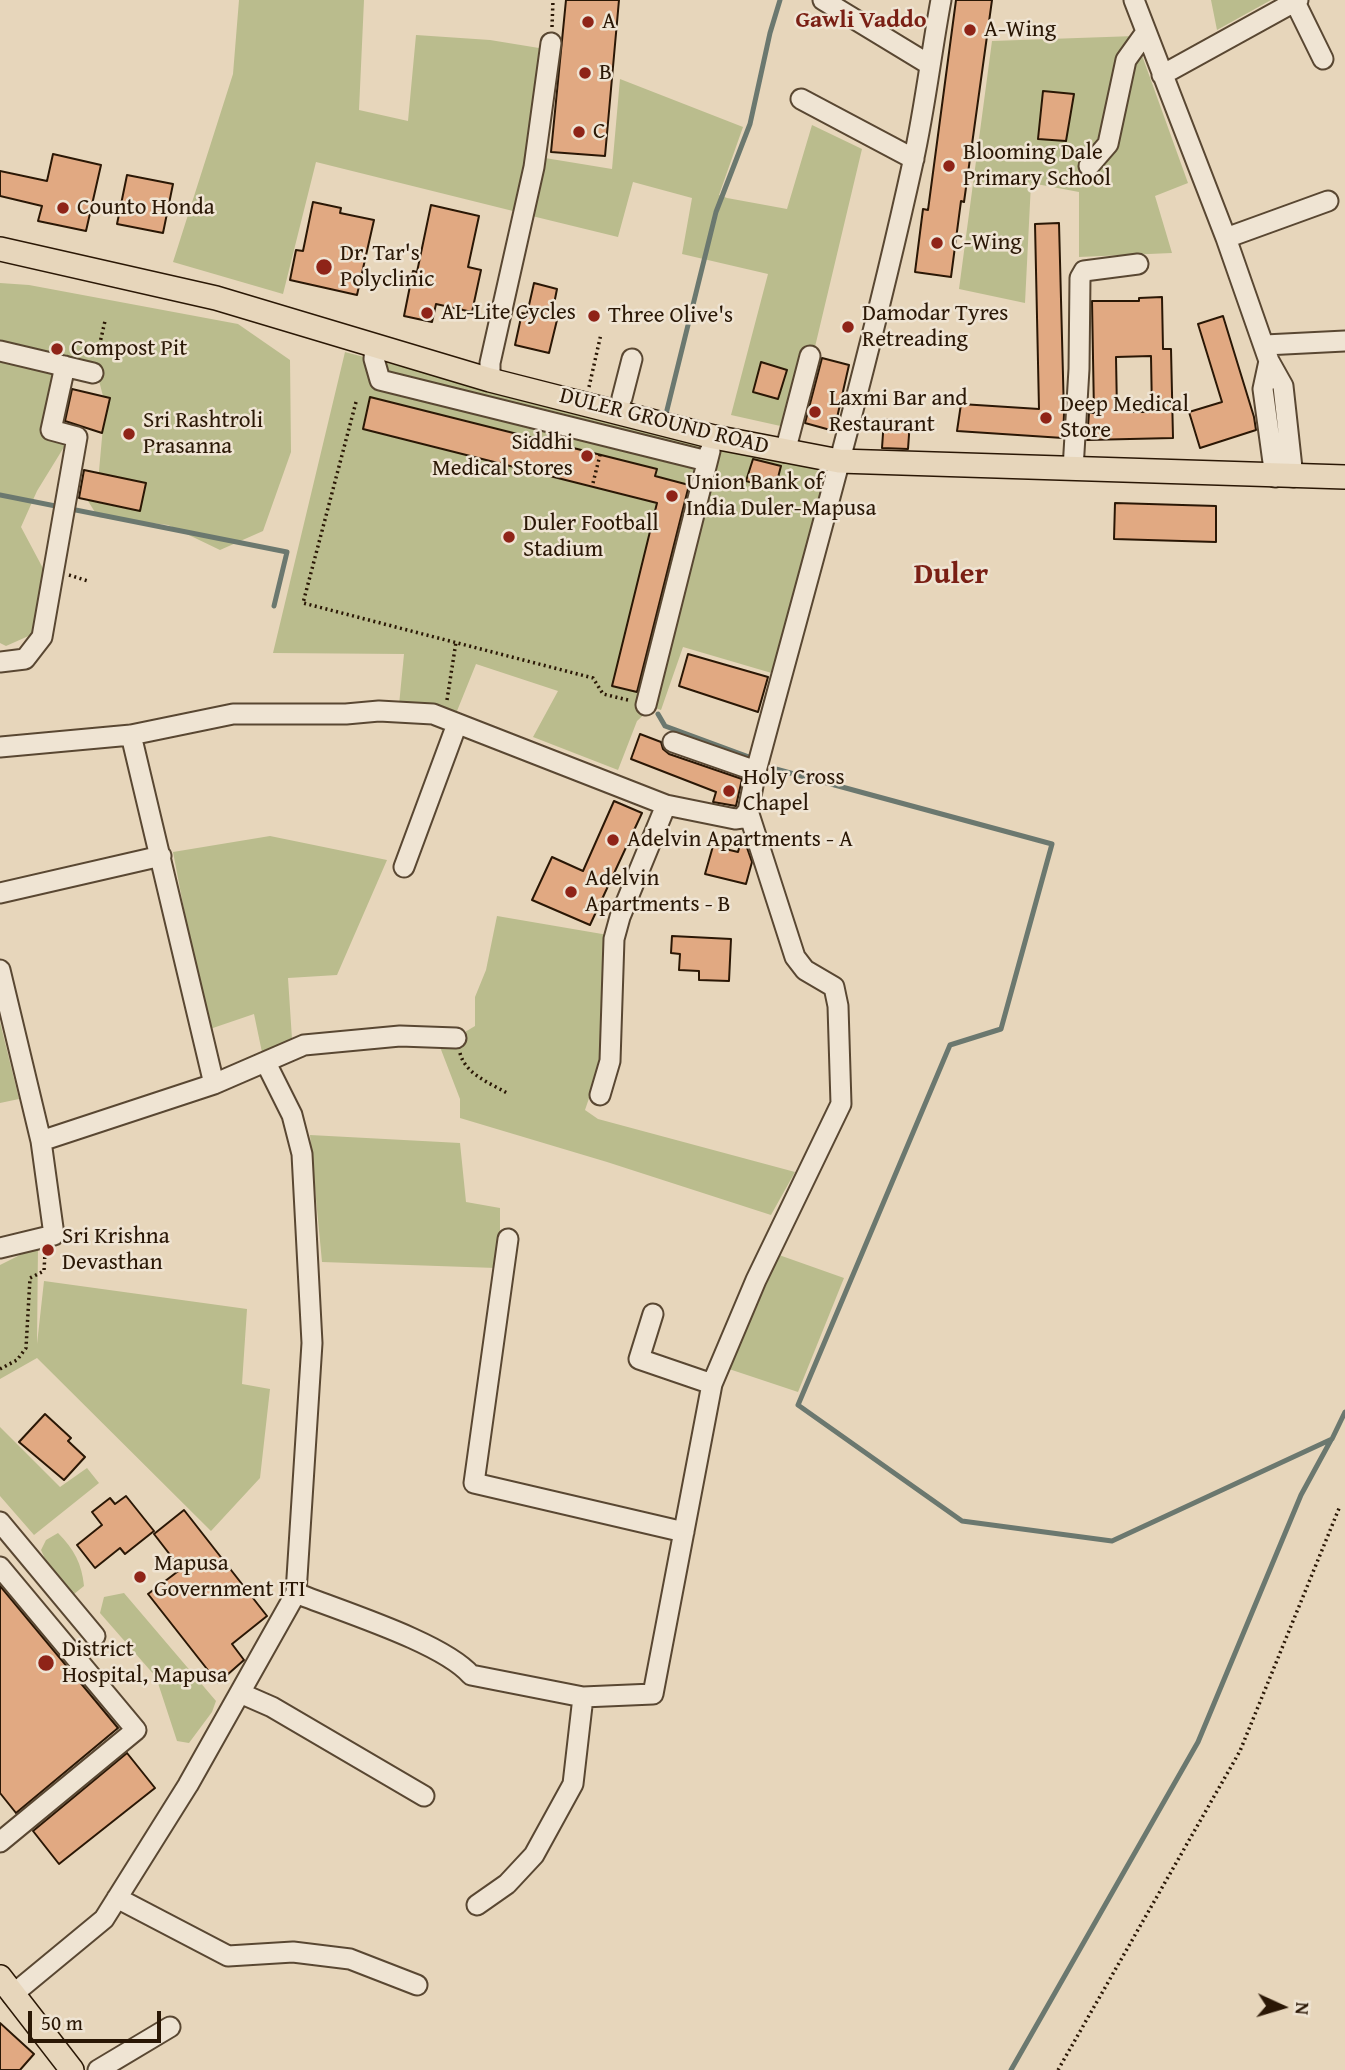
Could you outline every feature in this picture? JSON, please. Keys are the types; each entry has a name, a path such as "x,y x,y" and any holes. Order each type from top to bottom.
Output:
{"main road":[{"name":"DULER GROUND ROAD","path":"0,249 216,298 490,380 714,437 785,452 839,461 1345,477"},
{"path":"6,1986 68,2069"}],"street":[{"path":"823,0 930,65"},
{"path":"296,1593 413,1639 463,1666 471,1675 583,1697 653,1694 712,1384 756,1280 841,1104 838,1006 834,987 805,970 795,957 748,811 756,771 839,461 914,159 941,0"},
{"path":"1134,0 1226,238 1267,353 1262,389 1284,477"},
{"path":"1162,75 1296,1 1323,59"},
{"path":"1089,166 1108,144 1126,60 1146,32"},
{"path":"490,380 490,363 534,167 551,43"},
{"path":"801,99 914,159"},
{"path":"1226,238 1328,201"},
{"path":"1073,469 1079,369 1080,278 1084,271 1138,264"},
{"path":"1267,353 1345,341"},
{"path":"375,345 374,359 380,380 707,461"},
{"path":"0,351 93,373"},
{"path":"785,452 810,356"},
{"path":"622,398 632,359"},
{"path":"0,662 24,659 42,637 77,438 51,430 65,366"},
{"path":"646,705 714,437"},
{"path":"0,747 131,735 233,714 324,715 379,711 433,714 666,805 735,819 742,818 748,811"},
{"path":"404,867 457,724"},
{"path":"131,735 214,1084"},
{"path":"673,742 756,771"},
{"path":"600,1095 610,1061 614,939 620,917 666,805"},
{"path":"0,892 161,856"},
{"path":"0,970 41,1141 54,1235 0,1248"},
{"path":"41,1141 214,1084 304,1045 400,1036 456,1038"},
{"path":"6,1986 104,1919 188,1785 296,1593 312,1343 302,1154 292,1115 266,1063"},
{"path":"508,1239 474,1483 684,1532"},
{"path":"653,1314 639,1359 712,1384"},
{"path":"0,1522 94,1636"},
{"path":"0,1567 136,1730 0,1842"},
{"path":"240,1693 272,1707 424,1796"},
{"path":"477,1905 507,1884 534,1855 573,1784 583,1697"},
{"path":"117,1898 228,1956 293,1952 350,1959 418,1985"},
{"path":"98,2070 170,2027"}],"path":[{"path":"551,43 553,0"},
{"path":"93,373 105,321"},
{"path":"589,389 601,334"},
{"path":"356,402 303,603 593,678 603,694 646,705"},
{"path":"433,714 446,710 456,642"},
{"path":"456,1038 462,1060 476,1076 507,1093"},
{"path":"0,1369 17,1360 26,1348 30,1278 44,1271 46,1237"},
{"path":"1058,2070 1240,1751 1340,1506"}],"green space":[{"path":"239,0 364,0 359,110 408,121 416,35 490,40 539,48 530,161 517,212 316,162 283,294 173,262 233,74"},
{"path":"1211,0 1271,0 1217,30"},
{"path":"1135,36 1188,183 1155,196 1172,253 1079,257 1079,192 1031,183 1025,303 959,289 992,41"},
{"path":"620,79 743,127 719,195 727,198 787,209 812,125 862,149 814,351 804,348 785,427 731,415 768,274 682,254 692,198 633,182 618,237 532,216 545,158 612,169"},
{"path":"0,283 29,285 238,324 290,360 291,452 263,531 220,550 168,525 98,517 88,501 99,471 105,404 95,365 72,364 60,415 64,447 37,491 21,527 46,574 33,634 6,646 0,643"},
{"name":"Duler Football Stadium","path":"345,352 728,451 831,472 775,674 683,647 661,710 652,707 637,721 618,770 533,737 558,691 476,664 457,711 399,705 404,654 273,653"},
{"path":"270,836 387,860 337,975 288,978 292,1039 263,1057 254,1014 207,1030 173,852"},
{"path":"497,916 608,935 601,1063 585,1110 598,1119 795,1172 771,1215 460,1118 460,1099 440,1047 475,1026 475,997 486,970"},
{"path":"0,1022 19,1099 0,1103"},
{"path":"310,1135 460,1143 466,1202 500,1208 496,1268 322,1262"},
{"path":"38,1246 37,1344 44,1281 247,1309 242,1384 270,1389 260,1478 211,1531 37,1358 0,1379 0,1265"},
{"path":"779,1255 844,1278 798,1392 729,1369"},
{"path":"0,1427 60,1487 87,1468 99,1483 34,1535 0,1496"},
{"path":"58,1533 73,1551 81,1571 84,1586 74,1594 54,1574 41,1550 46,1540"},
{"path":"124,1593 216,1701 212,1712 189,1743 177,1741 156,1677 100,1613 104,1597"}],"building":[{"path":"566,0 619,0 605,156 551,152"},
{"path":"956,0 992,0 951,277 915,272 923,209 928,210"},
{"path":"1043,91 1074,94 1066,141 1038,139"},
{"path":"53,154 101,165 86,231 38,221 42,206 0,196 0,171 47,181"},
{"path":"127,175 173,184 163,233 117,224"},
{"path":"313,202 341,208 340,213 374,220 357,295 290,280 296,250 303,251"},
{"path":"431,205 479,216 468,267 481,270 472,312 436,304 432,322 404,316 413,271 417,272"},
{"path":"1059,223 1063,438 957,431 961,404 1039,409 1035,224"},
{"path":"534,283 557,289 551,319 557,320 549,353 515,345 522,313 527,314"},
{"path":"1162,297 1163,349 1171,349 1173,438 1087,440 1089,413 1094,413 1092,301 1139,301 1139,298","holes":["1151,356 1152,412 1117,412 1116,357"]},
{"path":"1223,316 1256,430 1200,448 1189,412 1222,402 1198,324"},
{"path":"822,358 849,365 834,431 805,423"},
{"path":"761,362 787,370 778,399 753,392"},
{"path":"72,389 110,398 102,433 65,421"},
{"path":"370,397 657,469 655,476 689,485 637,692 612,686 657,503 363,429"},
{"path":"884,419 910,421 908,449 882,448"},
{"path":"753,459 781,466 775,489 746,481"},
{"path":"84,470 146,483 140,511 79,498"},
{"path":"1115,503 1216,506 1216,542 1114,539"},
{"path":"688,654 768,677 758,712 679,686"},
{"path":"640,734 661,742 663,749 669,754 742,779 736,806 713,802 716,792 631,759"},
{"path":"614,801 642,813 590,925 532,900 552,857 583,871"},
{"path":"741,841 745,842 752,862 746,884 705,874 713,846 738,852"},
{"path":"672,936 731,939 729,981 699,980 699,971 679,970 680,954 671,953"},
{"path":"45,1414 71,1438 68,1441 85,1457 64,1480 19,1442"},
{"path":"126,1496 154,1531 125,1554 120,1548 95,1568 77,1545 102,1525 92,1512 110,1498 115,1504"},
{"path":"184,1510 267,1616 232,1644 244,1660 218,1683 148,1594 181,1569 154,1534"},
{"path":"0,1586 118,1728 16,1813 0,1793"},
{"path":"127,1753 155,1788 59,1864 33,1831"},
{"path":"0,2023 34,2054 20,2070 0,2070"}],"waterway":[{"path":"665,418 716,212 750,124 780,0"},
{"path":"0,495 287,552 274,606"},
{"path":"658,714 665,726 749,757"},
{"path":"772,768 1052,844 1001,1029 950,1045 798,1405 962,1521 1112,1541 1332,1439 1345,1412"},
{"path":"1011,2070 1198,1742 1301,1495 1331,1440"}],"place":[{"name":"A","path":"588,22"},
{"name":"A-Wing","path":"970,30"},
{"name":"B","path":"585,73"},
{"name":"C","path":"579,132"},
{"name":"Blooming Dale Primary School","path":"949,166"},
{"name":"Counto Honda","path":"63,208"},
{"name":"C-Wing","path":"937,243"},
{"name":"Dr. Tar's Polyclinic","path":"324,267"},
{"name":"AL-Lite Cycles","path":"427,313"},
{"name":"Three Olive's","path":"594,316"},
{"name":"Damodar Tyres Retreading","path":"848,327"},
{"name":"Compost Pit","path":"57,349"},
{"name":"Laxmi Bar and Restaurant","path":"815,412"},
{"name":"Deep Medical Store","path":"1046,418"},
{"name":"Sri Rashtroli Prasanna","path":"129,434"},
{"name":"Siddhi Medical Stores","path":"587,456"},
{"name":"Union Bank of India Duler-Mapusa","path":"672,496"},
{"name":"Duler Football Stadium","path":"509,537"},
{"name":"Holy Cross Chapel","path":"729,791"},
{"name":"Adelvin Apartments - A","path":"613,840"},
{"name":"Adelvin Apartments - B","path":"571,892"},
{"name":"Sri Krishna Devasthan","path":"48,1250"},
{"name":"Mapusa Government ITI","path":"140,1577"},
{"name":"District Hospital, Mapusa","path":"46,1663"}],"district":[{"name":"Gawli Vaddo","path":"861,21"},
{"name":"Duler","path":"951,575"}]}
